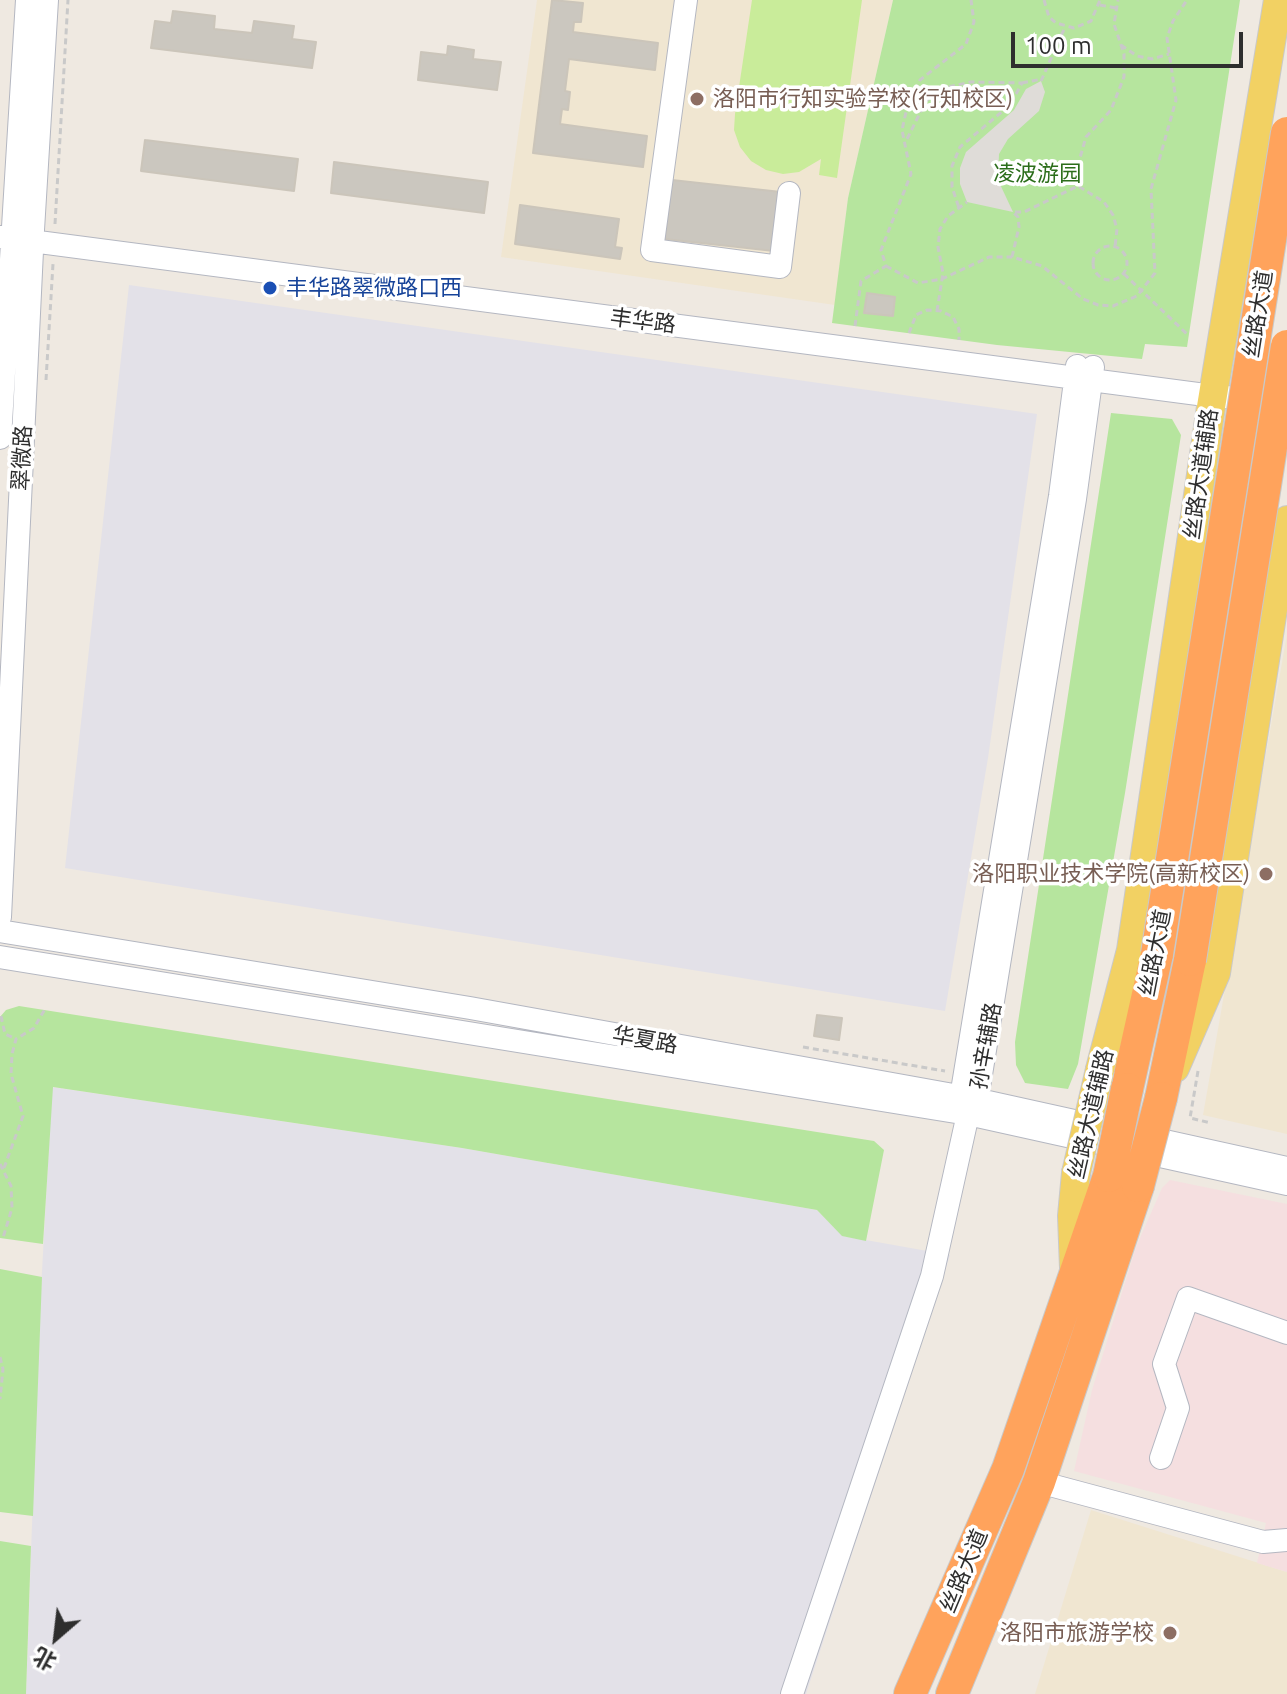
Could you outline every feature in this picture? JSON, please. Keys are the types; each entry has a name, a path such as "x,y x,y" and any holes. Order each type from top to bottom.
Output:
{"highway":[{"name":"丝路大道","path":"952,1694 1039,1482 1123,1181 1127,1089 1144,952 1287,133"},
{"name":"丝路大道","path":"910,1694 1008,1469 1075,1281 1161,1098 1190,960 1287,346"}],"main road":[{"name":"丝路大道辅路","path":"1075,1281 1072,1216 1076,1173 1100,1069 1144,952 1214,389 1278,0"},
{"path":"1161,1098 1216,973 1287,520"}],"street":[{"name":"翠微路","path":"0,438 27,0"},
{"name":"翠微路","path":"0,917 15,233 47,0"},
{"path":"686,0 652,250 780,267 789,193"},
{"name":"丰华路","path":"15,233 1214,389 1287,402"},
{"name":"孙辛辅路","path":"792,1694 932,1276 969,1104 1084,372"},
{"name":"丰华路","path":"1214,389 1287,390"},
{"name":"华夏路","path":"0,931 470,1008 1287,1168"},
{"name":"华夏路","path":"0,957 969,1104 1287,1184"},
{"path":"1161,1458 1178,1408 1164,1364 1188,1298 1287,1333"},
{"path":"1039,1482 1263,1542 1287,1540"}],"path":[{"path":"971,0 974,22 966,44 920,80 906,112 902,130 911,174 881,250 886,266 918,283 942,279 989,257 1012,257 1042,266 1083,299 1098,305 1127,303 1142,291 1155,273 1151,189 1175,109 1169,29 1187,0"},
{"path":"1044,0 1049,17 1065,27 1074,28 1091,21 1100,2 1116,8"},
{"path":"1078,186 1077,168 1086,137 1111,110 1124,77 1121,45 1114,24 1118,0"},
{"path":"906,142 926,101 943,88 971,82 1022,83 1042,80 1065,27"},
{"path":"1121,45 1137,56 1152,59 1169,54"},
{"path":"959,208 952,187 952,166 960,147 1010,105 1022,83"},
{"path":"1078,186 1104,202 1113,215 1117,229 1115,247"},
{"path":"1012,257 1019,227 1018,217 1013,212 1024,212 1078,186"},
{"path":"937,311 942,279 938,247 940,229 967,202"},
{"path":"1106,247 1115,247 1128,260 1124,274 1117,279 1106,280 1094,269 1097,253 1106,247"},
{"path":"855,326 861,281 886,266"},
{"path":"1124,274 1189,336"},
{"path":"909,333 916,315 937,311 953,317 959,329 959,340"},
{"path":"16,1039 34,1028 45,1009"},
{"path":"1,1016 5,1034 16,1039"},
{"path":"3,1238 12,1208 11,1186 2,1166 23,1116 11,1074 16,1039"},
{"path":"1190,1118 1211,1123"},
{"path":"0,1357 3,1369 0,1399"}],"shaded area":[{"name":"洛阳市行知实验学校(行知校区)","path":"537,0 893,0 848,198 835,305 501,257"},
{"path":"1041,81 1045,92 1039,111 1008,139 999,154 998,180 1013,212 967,202 960,184 960,168 966,152 1014,110 1026,89"},
{"path":"129,285 1037,414 988,758 945,1011 65,868"},
{"name":"洛阳职业技术学院(高新校区)","path":"1287,634 1287,1134 1203,1115"},
{"path":"52,1087 462,1148 817,1210 843,1236 950,1255 806,1694 26,1694 39,1327"},
{"path":"1170,1180 1287,1204 1287,1572 1257,1563 1266,1523 1074,1471 1092,1390 1136,1247 1162,1188"},
{"name":"洛阳市旅游学校","path":"1091,1510 1287,1572 1287,1694 1035,1694"}],"green space":[{"path":"752,0 862,0 837,178 819,175 821,159 799,172 783,174 766,170 751,161 740,147 734,130 735,114"},
{"name":"凌波游园","path":"893,0 1240,0 1187,347 1145,344 1142,359 997,345 832,323 848,198"},
{"path":"1111,413 1172,419 1181,435 1125,793 1078,1064 1068,1089 1025,1083 1016,1065 1015,1042"},
{"path":"19,1006 874,1141 884,1150 866,1241 842,1236 817,1210 462,1148 53,1087 43,1244 0,1238 0,1017 6,1010"},
{"path":"0,1269 42,1277 33,1516 0,1512"},
{"path":"0,1541 31,1546 26,1694 0,1694"}],"building":[{"path":"552,0 583,3 581,22 574,22 573,32 658,43 655,70 569,59 565,91 570,92 568,110 562,109 560,124 647,136 643,167 533,153"},
{"path":"173,11 215,16 214,29 252,33 254,21 294,26 292,39 316,42 312,68 151,48 155,21 171,23"},
{"path":"448,46 474,50 473,59 501,62 497,90 418,80 421,52 447,55"},
{"path":"145,140 298,159 294,191 141,171"},
{"path":"334,162 488,182 484,213 331,193"},
{"path":"672,180 781,192 774,251 665,239"},
{"path":"520,205 619,219 615,247 622,248 620,259 515,244"},
{"path":"867,293 895,297 893,316 864,313"},
{"path":"817,1015 842,1018 839,1040 814,1036"}],"place":[{"name":"洛阳市行知实验学校(行知校区)","path":"697,99"},
{"name":"丰华路翠微路口西","path":"270,288"},
{"name":"洛阳职业技术学院(高新校区)","path":"1266,874"},
{"name":"洛阳市旅游学校","path":"1170,1633"}]}
